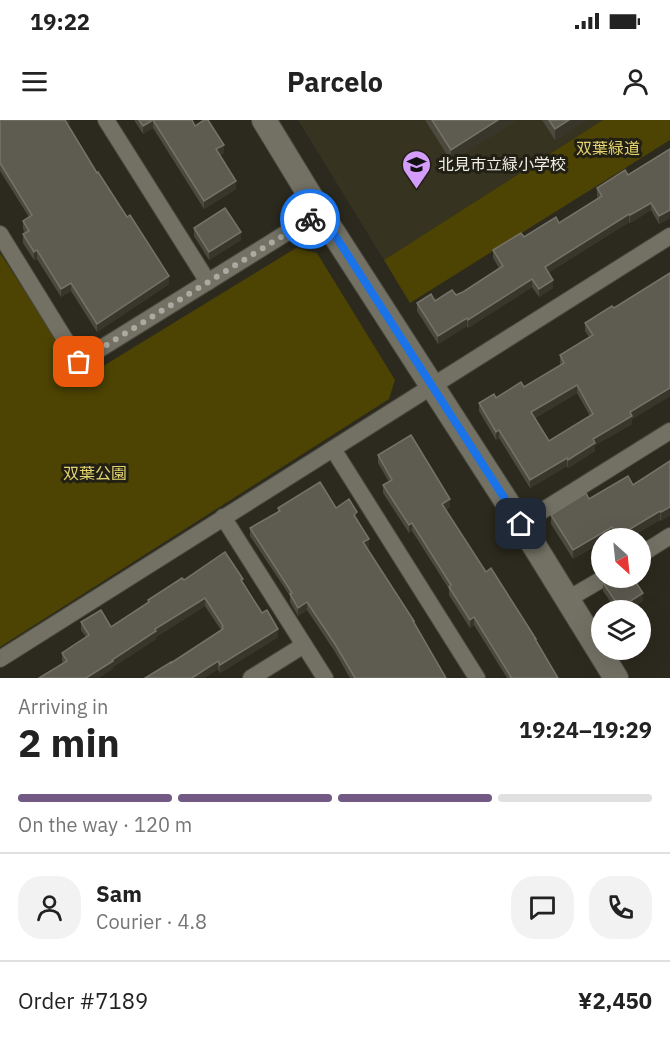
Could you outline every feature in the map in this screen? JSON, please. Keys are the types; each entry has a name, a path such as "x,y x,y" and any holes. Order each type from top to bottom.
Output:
{"street":[{"path":"106,120 208,282"},
{"path":"264,120 320,212 521,524 616,678"},
{"path":"0,234 79,362 320,212"},
{"path":"0,659 670,236"},
{"path":"521,524 670,431"},
{"path":"333,449 477,678"},
{"path":"223,517 325,678"},
{"path":"651,548 670,536"},
{"path":"568,599 591,586"},
{"path":"251,678 304,645"}],"shaded area":[{"name":"北見市立緑小学校","path":"298,120 603,120 384,260"}],"green space":[{"name":"双葉緑道","path":"603,120 670,120 670,140 410,303 384,260"},
{"name":"双葉公園","path":"296,248 317,253 395,380 389,399 0,647 0,253 82,379"}],"building":[{"path":"0,120 65,120 97,173 127,217 130,215 169,276 97,324 71,283 61,289 37,250 34,252 23,234 29,231 23,221 32,215 0,163"},
{"path":"139,120 153,120 143,126"},
{"path":"153,120 192,120 195,126 208,120 224,145 216,149 236,181 204,201"},
{"path":"432,120 498,120 451,150"},
{"path":"549,120 569,120 555,129"},
{"path":"670,149 670,210 659,216 651,203 629,214 545,267 553,280 539,289 532,279 468,320 467,318 438,336 417,303 431,294 435,301 452,290 456,295 463,292 503,266 493,250 521,233 524,237 556,217 559,223 602,196 597,188 625,170 628,175"},
{"path":"225,208 241,232 209,252 194,228"},
{"path":"670,273 670,388 630,412 632,416 593,439 595,443 530,480 499,430 496,432 479,403 494,394 496,398 521,382 524,387 564,363 560,355 593,335 585,323 612,306 614,308","holes":["577,385 593,414 549,441 531,412"]},
{"path":"411,435 450,499 442,504 486,572 491,568 558,678 510,678 474,617 470,620 412,523 409,525 383,485 392,480 378,455"},
{"path":"670,461 670,507 632,528 591,528 591,539 573,550 551,515 586,493 589,499 628,476 633,485"},
{"path":"320,482 336,508 349,499 357,512 354,515 369,539 363,542 414,621 446,678 355,678 307,602 298,608 290,594 292,593 250,528 280,511 278,508"},
{"path":"225,552 262,613 267,610 278,629 220,665 218,661 192,678 145,678 223,629 205,598 155,629 156,631 86,678 39,678 67,661 62,653 89,635 81,622 101,610 111,627 149,602 148,600 182,578 184,580"},
{"path":"606,588 640,588 643,593 632,600 615,600"}],"way so far":[{"path":"79,362 310,219"}],"place":[{"name":"北見市立緑小学校","path":"417,190"}],"route":[{"path":"310,219 320,212 521,524"}]}
